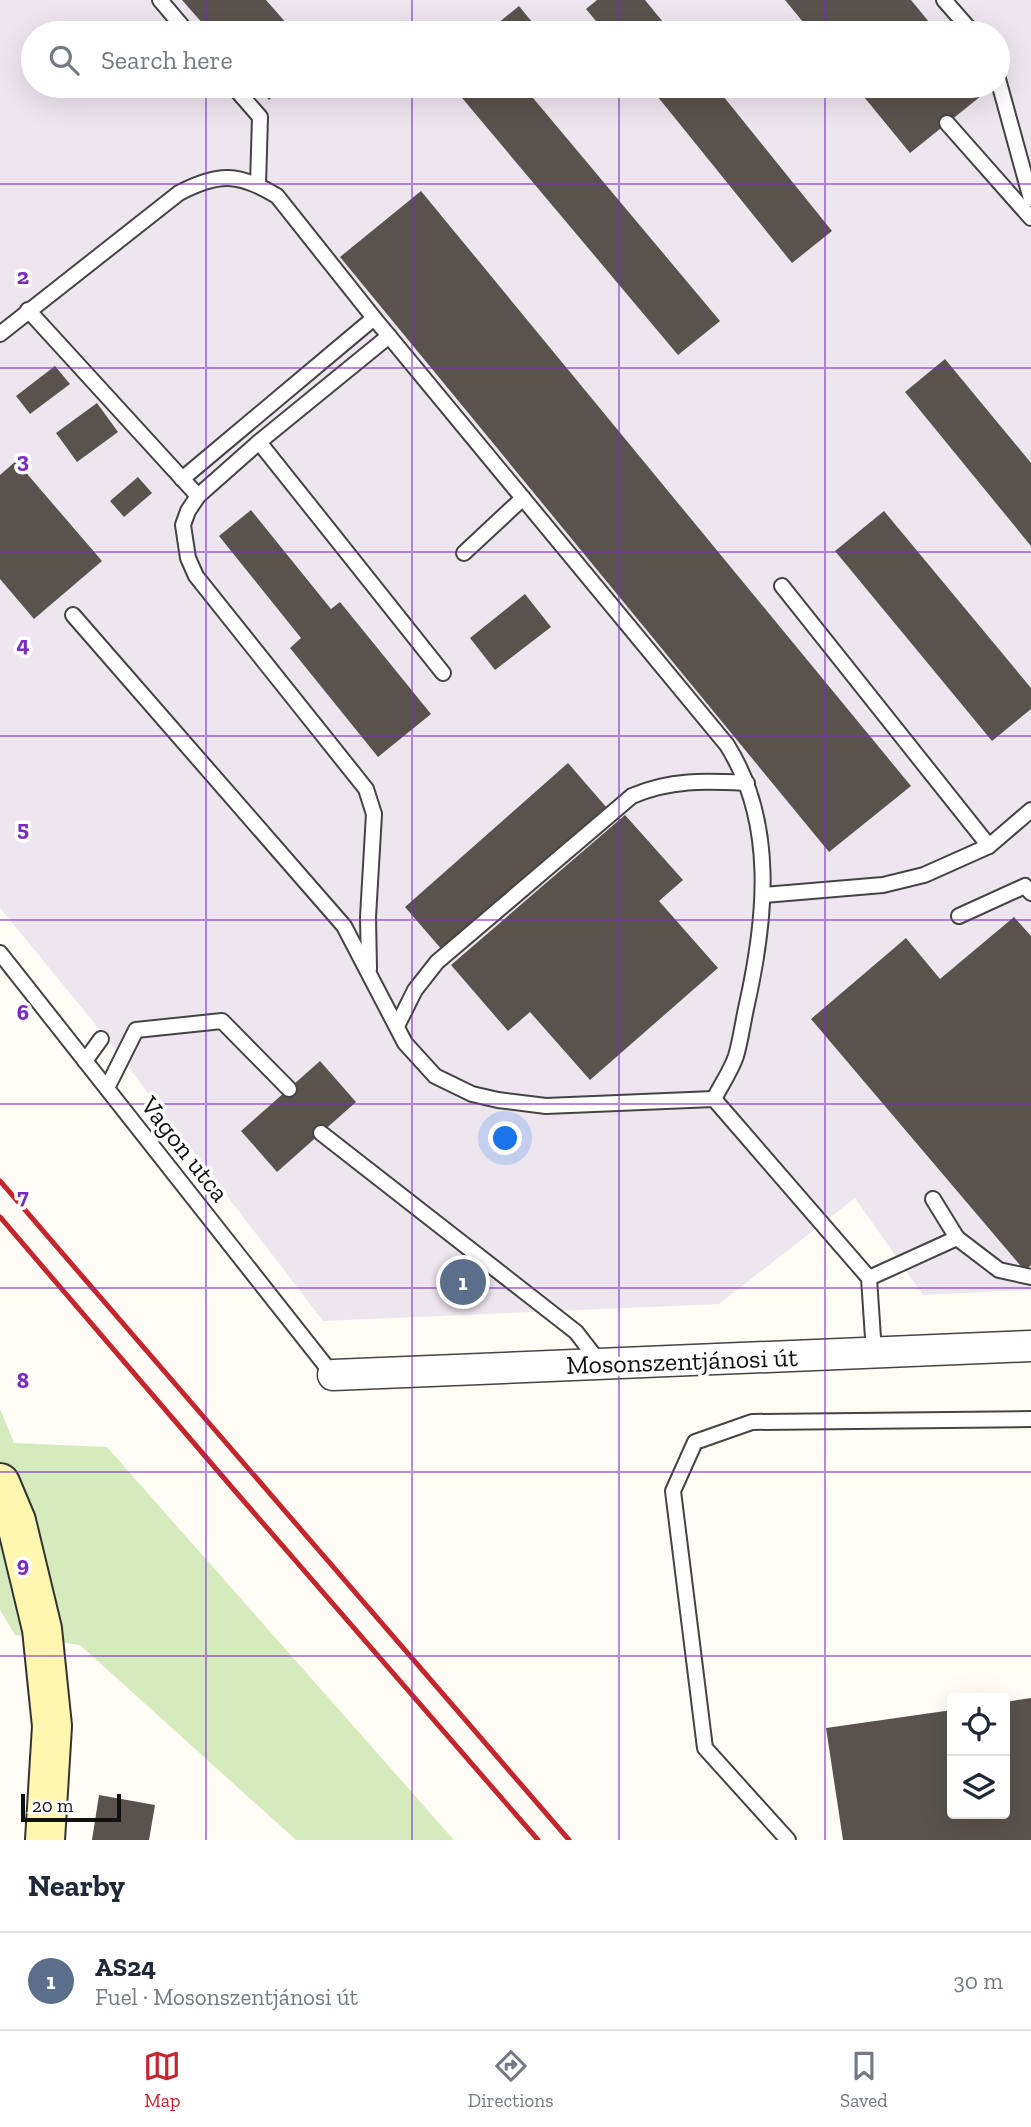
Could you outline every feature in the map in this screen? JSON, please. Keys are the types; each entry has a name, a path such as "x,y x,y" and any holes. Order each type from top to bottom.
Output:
{"street":[{"name":"Mosonszentjánosi út","path":"333,1375 1031,1346"},
{"path":"0,1483 16,1521 42,1629 51,1726 45,1840"}],"lane":[{"path":"160,0 178,21"},
{"path":"944,0 962,21"},
{"path":"243,98 260,117 258,184"},
{"path":"1003,98 1031,199"},
{"path":"947,123 1031,218"},
{"path":"0,334 179,193 199,182 219,177 240,178 258,184 277,196 374,318 727,745 741,767 755,804 764,895 753,978 735,1058 714,1099"},
{"path":"28,310 198,496"},
{"path":"182,479 374,318"},
{"path":"369,970 368,916 374,814 366,789 196,576 188,558 183,526 188,511 198,496 259,442 389,336"},
{"path":"259,442 443,673"},
{"path":"464,553 523,498"},
{"path":"782,586 989,846"},
{"path":"73,615 344,926 405,1043 435,1076 464,1091 498,1100 546,1106 714,1099"},
{"path":"397,1026 415,990 437,962 632,796 656,786 684,782 747,783"},
{"path":"764,895 883,885 924,875 989,846 1031,810"},
{"path":"959,916 1025,886 1031,893"},
{"name":"Vagon utca","path":"0,953 333,1375"},
{"path":"107,1088 136,1030 222,1021 289,1089"},
{"path":"85,1061 101,1039"},
{"path":"714,1099 869,1278 874,1353"},
{"path":"321,1133 576,1332 600,1364"},
{"path":"933,1199 957,1238 999,1270 1031,1277"},
{"path":"869,1278 899,1262 957,1238"},
{"path":"788,1840 705,1748 673,1491 695,1442 752,1422 1031,1419"}],"shaded area":[{"path":"0,0 1031,0 1031,1290 923,1295 855,1198 719,1304 323,1321 96,1025 0,908"}],"green space":[{"path":"0,1409 14,1443 107,1447 454,1840 296,1840 80,1645 15,1635 0,1610"}],"building":[{"path":"182,0 266,0 284,21 200,21"},
{"path":"597,0 645,0 662,21 596,21 586,9"},
{"path":"785,0 911,0 928,21 802,21"},
{"path":"519,6 531,21 501,21"},
{"path":"462,98 533,98 720,321 678,355"},
{"path":"659,98 725,98 832,231 792,263"},
{"path":"865,98 979,98 910,153"},
{"path":"421,191 911,786 829,852 340,257"},
{"path":"945,359 1031,463 1031,546 905,392"},
{"path":"55,366 70,384 30,414 16,396"},
{"path":"97,403 118,432 77,462 56,433"},
{"path":"16,461 102,561 34,619 0,579 0,475"},
{"path":"138,477 152,493 124,517 110,501"},
{"path":"251,510 331,609 340,602 431,714 378,757 290,648 301,638 219,536"},
{"path":"884,511 1031,688 1031,709 992,741 835,551"},
{"path":"525,594 551,627 495,670 470,638"},
{"path":"568,763 607,808 443,951 405,907"},
{"path":"625,815 683,880 659,901 718,968 590,1080 530,1012 508,1031 451,965"},
{"path":"1014,917 1031,936 1031,1265 1025,1271 811,1019 906,938 940,979"},
{"path":"320,1061 356,1102 277,1172 241,1131"},
{"path":"1031,1698 1031,1840 843,1840 826,1728 947,1711 947,1819 1010,1819 1010,1701"},
{"path":"99,1795 155,1805 149,1840 92,1840"}],"railway":[{"path":"0,1181 569,1840"},
{"path":"0,1217 538,1840"}],"place":[{"name":"AS24","path":"463,1282"}]}
